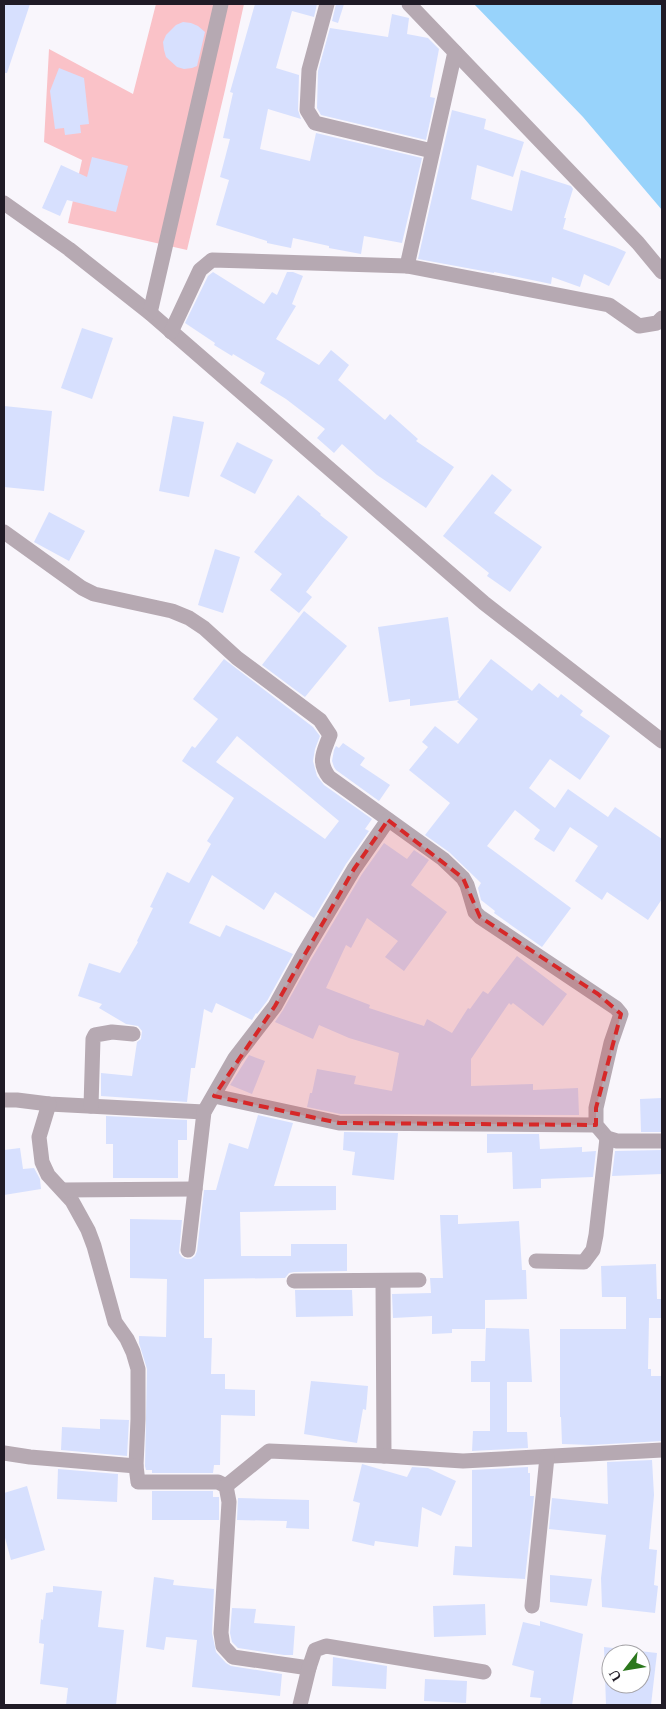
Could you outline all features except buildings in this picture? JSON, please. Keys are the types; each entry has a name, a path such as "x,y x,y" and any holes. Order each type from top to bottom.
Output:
{"street":[{"path":"328,4 308,70 307,110 316,123 432,151"},
{"path":"409,4 638,243 662,272"},
{"path":"150,314 221,6"},
{"path":"407,266 454,52"},
{"path":"4,203 69,249 150,314 484,603 662,741"},
{"path":"171,332 200,270 212,260 407,266 608,305 639,326 657,323 662,318"},
{"path":"4,532 82,588 94,594 172,610 189,618 204,628 237,658 320,720 330,734 321,761 323,770 329,777 443,860 463,878 475,912 480,917 598,994 621,1014 611,1043 603,1076 596,1108 596,1125 606,1138 662,1141"},
{"path":"188,1250 204,1112 235,1058 275,1006 354,868 388,820"},
{"path":"91,1106 93,1039 95,1035 112,1032 133,1034"},
{"path":"214,1096 339,1123 596,1125"},
{"path":"4,1100 204,1112"},
{"path":"49,1104 39,1136 42,1162 48,1175 63,1190 76,1209 94,1246 115,1322 127,1339 138,1369 136,1466 138,1482 218,1482 226,1486"},
{"path":"536,1262 584,1262 593,1250 606,1138"},
{"path":"63,1190 195,1189"},
{"path":"294,1281 419,1280"},
{"path":"384,1281 384,1456"},
{"path":"226,1486 268,1451 463,1461 662,1450"},
{"path":"4,1453 136,1466"},
{"path":"532,1606 547,1457"},
{"path":"226,1486 229,1502 221,1633 223,1646 233,1657 308,1668"},
{"path":"300,1705 308,1668 315,1650 326,1646 484,1672"}],"highlighted area":[{"path":"388,820 463,878 480,917 598,994 621,1014 596,1108 596,1125 339,1123 214,1096 275,1006 354,869"}],"shaded area":[{"path":"156,4 244,4 187,250 68,223 82,160 44,142 49,49 133,94"}],"water":[{"path":"474,4 662,4 662,210 583,117"}]}
